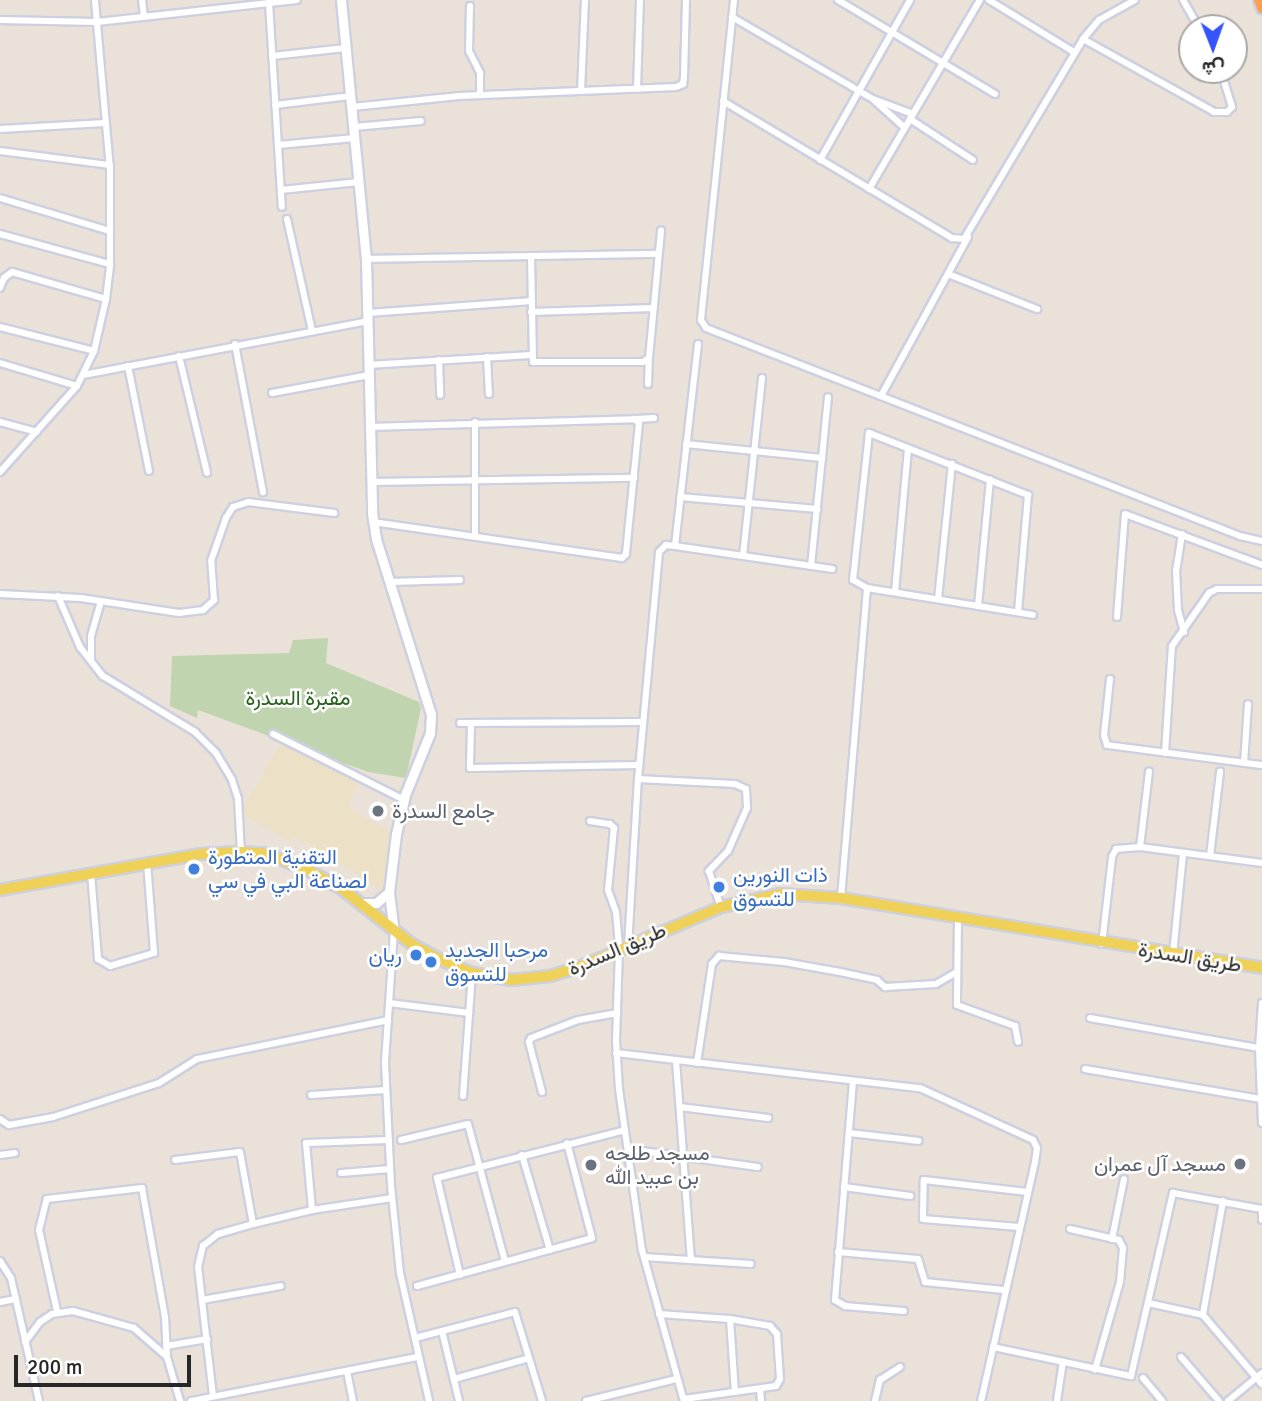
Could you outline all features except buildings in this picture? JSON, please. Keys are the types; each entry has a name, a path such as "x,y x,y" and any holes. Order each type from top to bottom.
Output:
{"highway":[{"path":"1259,0 1262,8"}],"main road":[{"name":"طريق السدرة","path":"0,890 147,861 241,852 280,857 342,889 413,945 472,973 511,980 550,976 721,907 780,894 841,898 1102,944 1262,968"}],"street":[{"path":"0,472 77,386 94,351 106,299 110,264 110,165 95,0"},
{"path":"142,0 144,16"},
{"path":"0,20 97,22 297,0"},
{"path":"341,0 366,259 373,522 431,714 430,733 404,800 389,892 394,930 386,1090 398,1261 417,1357 429,1401"},
{"path":"582,91 584,0"},
{"path":"637,89 639,0"},
{"path":"352,107 405,99 637,89 682,84 685,0"},
{"path":"734,0 701,321 709,330 1240,536 1262,541"},
{"path":"838,0 995,94"},
{"path":"821,159 910,0"},
{"path":"869,189 980,0"},
{"path":"989,0 1074,52"},
{"path":"881,397 947,274 1074,52 1099,20 1135,0"},
{"path":"269,3 282,207"},
{"path":"470,6 470,51 480,74 480,95"},
{"path":"732,18 873,99 912,116 973,160"},
{"path":"1083,39 1214,112 1227,111 1232,107 1225,84"},
{"path":"272,56 346,48"},
{"path":"275,104 351,96"},
{"path":"873,99 905,128"},
{"path":"723,101 953,238 964,239 969,235"},
{"path":"354,127 421,121"},
{"path":"0,130 106,123"},
{"path":"278,145 355,138"},
{"path":"0,151 110,165"},
{"path":"281,190 359,182"},
{"path":"0,198 110,231"},
{"path":"286,219 312,331"},
{"path":"648,384 661,231"},
{"path":"0,234 110,264"},
{"path":"366,259 658,254"},
{"path":"531,256 533,362 541,365 643,362 649,358"},
{"path":"0,288 4,278 12,272 106,299"},
{"path":"947,274 1037,309"},
{"path":"83,375 312,331 368,317 532,301"},
{"path":"531,312 654,308"},
{"path":"0,327 94,351"},
{"path":"235,344 263,492"},
{"path":"675,546 698,344"},
{"path":"368,365 531,355"},
{"path":"179,356 207,473"},
{"path":"487,358 489,394"},
{"path":"439,360 440,396"},
{"path":"0,363 77,386"},
{"path":"128,366 149,471"},
{"path":"272,393 369,375"},
{"path":"743,556 762,378"},
{"path":"811,566 828,397"},
{"path":"369,427 654,418"},
{"path":"373,522 622,558 626,554 639,423 634,419"},
{"path":"0,422 37,432"},
{"path":"475,422 475,537"},
{"path":"1018,612 1028,495 869,433 853,580 867,588 1033,615"},
{"path":"687,444 822,458"},
{"path":"895,592 908,449"},
{"path":"937,599 951,464"},
{"path":"371,481 634,478"},
{"path":"978,606 990,480"},
{"path":"680,497 817,509"},
{"path":"0,594 58,596 179,613 204,610 214,600 211,561 226,518 233,507 248,502 334,513"},
{"path":"1118,617 1124,515 1262,565"},
{"path":"1182,534 1176,570 1178,610 1184,632"},
{"path":"659,1314 730,1318 766,1325 776,1330 780,1382 776,1386 760,1389 684,1400 676,1379 659,1314 644,1256 625,1130 616,1053 617,1013 659,552 666,545 832,569"},
{"path":"389,582 460,580"},
{"path":"841,898 867,588"},
{"path":"1164,753 1171,682 1170,651 1213,591 1262,589"},
{"path":"58,596 68,624 91,661 117,687 195,732 216,753 238,799 241,852"},
{"path":"91,661 90,636 101,601"},
{"path":"1110,679 1105,743 1111,747 1262,765"},
{"path":"1244,763 1248,704"},
{"path":"460,723 643,722"},
{"path":"471,723 470,768 639,765"},
{"path":"272,734 404,800"},
{"path":"1140,846 1149,772"},
{"path":"1210,856 1220,772"},
{"path":"638,779 735,784 746,789 747,808 728,851 709,872 721,907"},
{"path":"590,821 610,824 614,828 608,890 624,948"},
{"path":"1102,944 1112,857 1116,849 1140,846 1183,855 1262,863"},
{"path":"1173,955 1183,855"},
{"path":"91,873 98,959 110,967 154,953 147,861"},
{"path":"360,903 376,902 389,892"},
{"path":"958,919 958,1007 1015,1026 1018,1042"},
{"path":"697,1063 712,964 719,956 784,962 852,974 877,979 885,986 936,984 957,972"},
{"path":"463,1096 472,973"},
{"path":"389,1003 469,1013"},
{"path":"1262,1003 1259,1048 1262,1122"},
{"path":"542,1092 529,1042 531,1038 578,1020 617,1013"},
{"path":"1090,1018 1259,1048"},
{"path":"0,1119 9,1125 53,1117 159,1083 197,1059 388,1020"},
{"path":"616,1053 925,1090 1026,1136 1037,1148 981,1401"},
{"path":"676,1061 691,1259"},
{"path":"1085,1069 1260,1098"},
{"path":"853,1082 835,1298 838,1304 904,1311"},
{"path":"310,1095 386,1090"},
{"path":"680,1107 768,1118"},
{"path":"401,1140 468,1124 505,1261"},
{"path":"460,1275 436,1181 480,1166 625,1130"},
{"path":"849,1133 919,1141"},
{"path":"312,1210 306,1143 388,1140"},
{"path":"417,1286 593,1237 567,1143"},
{"path":"628,1149 758,1167"},
{"path":"175,1160 240,1152 253,1224"},
{"path":"0,1155 15,1153"},
{"path":"523,1155 550,1250"},
{"path":"341,1173 390,1169"},
{"path":"1112,1239 1124,1179"},
{"path":"1019,1227 923,1219 924,1180 1027,1192"},
{"path":"57,1311 39,1230 47,1199 140,1187 144,1191 155,1272 166,1317 167,1357 180,1401"},
{"path":"844,1187 910,1196"},
{"path":"992,1346 1124,1377 1134,1374 1173,1193 1179,1191 1262,1210 1262,1220"},
{"path":"213,1396 198,1267 202,1248 218,1234 253,1224 312,1210 392,1198"},
{"path":"1203,1315 1223,1201"},
{"path":"1070,1229 1122,1244 1123,1268 1095,1370"},
{"path":"838,1252 918,1259 925,1282 1004,1290"},
{"path":"644,1256 751,1264"},
{"path":"0,1261 11,1278 39,1401"},
{"path":"202,1300 281,1286"},
{"path":"0,1302 16,1299"},
{"path":"1148,1303 1203,1315 1259,1376 1262,1384"},
{"path":"26,1342 40,1322 57,1311 73,1311 134,1328 167,1357"},
{"path":"415,1338 515,1312 542,1401"},
{"path":"730,1318 736,1391"},
{"path":"442,1331 459,1401"},
{"path":"166,1346 207,1339"},
{"path":"191,1401 417,1357"},
{"path":"454,1379 529,1357"},
{"path":"1181,1357 1219,1401"},
{"path":"1057,1401 1063,1361"},
{"path":"875,1401 881,1378 900,1367"},
{"path":"347,1371 353,1401"},
{"path":"1228,1401 1259,1376"},
{"path":"1143,1378 1162,1401"},
{"path":"586,1401 676,1379"},
{"path":"760,1389 761,1401"}],"shaded area":[{"path":"284,738 360,782 348,803 355,812 390,832 383,890 294,837 290,842 240,813"}],"green space":[{"name":"مقبرة السدرة","path":"328,638 326,663 419,702 421,708 406,778 368,772 198,710 197,718 170,706 172,656 289,653 293,640"}],"place":[{"name":"جامع السدرة","path":"378,811"},
{"name":"التقنية المتطورة لصناعة البي في سي","path":"194,869"},
{"name":"ذات النورين للتسوق","path":"719,887"},
{"name":"ريان","path":"416,955"},
{"name":"مرحبا الجديد للتسوق","path":"431,962"},
{"name":"مسجد آل عمران","path":"1240,1164"},
{"name":"مسجد طلحه بن عبيد الله","path":"591,1165"}]}
